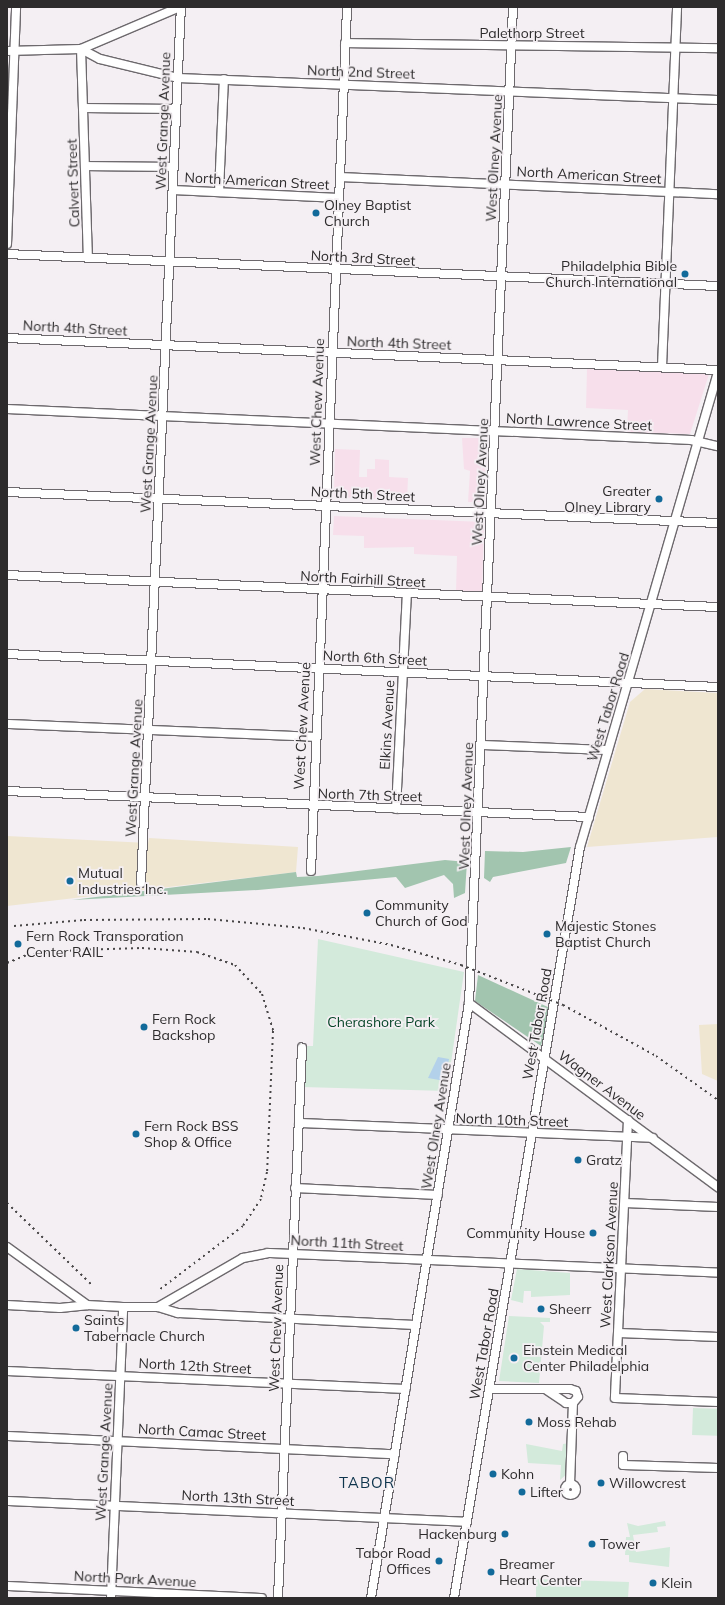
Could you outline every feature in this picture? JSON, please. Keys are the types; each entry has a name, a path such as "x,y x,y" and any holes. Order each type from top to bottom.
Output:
{"street":[{"path":"7,244 11,51 16,7"},
{"path":"81,49 181,7"},
{"name":"West Grange Avenue","path":"141,883 147,798 181,7"},
{"name":"West Chew Avenue","path":"311,871 314,737 347,7"},
{"name":"West Olney Avenue","path":"371,1598 469,1003 496,432 513,7"},
{"path":"662,367 677,7"},
{"name":"Palethorp Street","path":"345,43 718,48"},
{"name":"North 2nd Street","path":"11,51 81,49 100,59 178,78 718,100"},
{"name":"Calvert Street","path":"81,49 88,257"},
{"path":"219,192 224,79"},
{"path":"83,108 176,109"},
{"name":"North American Street","path":"85,166 174,167"},
{"name":"North American Street","path":"340,177 718,194"},
{"name":"North American Street","path":"173,190 338,198"},
{"name":"North 3rd Street","path":"7,254 501,278 718,286"},
{"name":"North 4th Street","path":"7,338 718,370"},
{"name":"West Tabor Road","path":"454,1598 580,847 629,684 674,521 718,374"},
{"name":"North Lawrence Street","path":"7,409 496,432 698,443 718,446"},
{"name":"North 5th Street","path":"7,492 718,523"},
{"name":"North Fairhill Street","path":"7,575 488,598 651,603 718,607"},
{"name":"Elkins Avenue","path":"396,809 407,594"},
{"name":"North 6th Street","path":"7,654 718,687"},
{"path":"7,724 314,737"},
{"path":"481,745 608,750"},
{"name":"North 7th Street","path":"7,791 589,818"},
{"name":"Wagner Avenue","path":"469,1003 718,1188"},
{"name":"West Chew Avenue","path":"278,1598 302,1048"},
{"path":"627,1138 628,1120"},
{"name":"North 10th Street","path":"299,1123 652,1138"},
{"name":"West Clarkson Avenue","path":"627,1138 615,1398 718,1402"},
{"path":"295,1188 438,1195"},
{"path":"625,1203 718,1207"},
{"path":"7,1247 87,1305"},
{"name":"North 11th Street","path":"7,1305 60,1308 87,1305 158,1307 243,1258 292,1254 718,1273"},
{"name":"West Grange Avenue","path":"111,1594 123,1307"},
{"path":"158,1307 178,1313 416,1325"},
{"path":"619,1333 718,1338"},
{"name":"North 12th Street","path":"7,1371 406,1389"},
{"path":"489,1389 574,1390 578,1397 573,1403 570,1484"},
{"path":"547,1390 566,1403 573,1403"},
{"name":"North Camac Street","path":"7,1436 395,1454"},
{"path":"624,1456 623,1465 718,1468"},
{"name":"North 13th Street","path":"7,1501 467,1522"},
{"name":"North Park Avenue","path":"7,1586 111,1594 262,1598"}],"shaded area":[{"path":"587,369 709,374 690,434 627,432 628,410 586,408"},
{"path":"462,438 486,438 484,502 468,502 470,471 464,469"},
{"path":"335,449 360,450 359,477 367,477 367,469 375,469 375,459 389,460 389,477 408,478 407,500 334,497"},
{"path":"334,516 484,522 482,592 456,591 457,556 414,554 414,547 364,548 364,536 333,535"},
{"path":"645,689 718,693 718,837 587,847 630,702"},
{"name":"Mutual Industries Inc.","path":"7,836 148,843 149,838 298,847 296,872 7,906"},
{"path":"718,1024 718,1081 702,1074 699,1025"}],"green space":[{"path":"571,847 566,863 493,877 490,882 484,878 485,851 523,852"},
{"path":"445,860 467,862 465,893 454,898 453,884 444,875 405,888 396,877 258,890 72,900 296,872 297,877 318,876"},
{"name":"Cherashore Park","path":"318,939 464,972 447,1091 302,1087 303,1046 313,1046"},
{"path":"478,975 550,1008 541,1046 475,1001"},
{"path":"517,1269 570,1273 570,1295 531,1297 531,1291 524,1291 523,1303 511,1300"},
{"path":"509,1316 550,1318 550,1322 540,1322 544,1326 539,1383 499,1381"},
{"path":"693,1408 718,1409 717,1436 692,1435"},
{"path":"570,1443 568,1473 560,1480 561,1465 528,1463 526,1444 562,1451 563,1444"},
{"path":"665,1521 666,1526 657,1527 658,1532 633,1535 636,1552 670,1547 669,1567 629,1562 629,1555 625,1555 626,1537 630,1537 627,1523 638,1526"},
{"path":"536,1579 629,1582 628,1598 536,1598"}],"water":[{"path":"438,1057 449,1059 445,1081 428,1078"}],"railway":[{"path":"14,926 84,920 208,919 303,928 391,945 461,965 563,1005 656,1056 718,1100"},
{"path":"7,963 27,955 77,950 142,948 197,952 235,965 262,994 273,1031 267,1172 261,1199 243,1226 159,1290"},
{"path":"7,1203 91,1284"}],"place":[{"name":"Olney Baptist Church","path":"316,213"},
{"name":"Philadelphia Bible Church International","path":"685,274"},
{"name":"Greater Olney Library","path":"659,499"},
{"name":"Mutual Industries Inc.","path":"70,881"},
{"name":"Community Church of God","path":"367,913"},
{"name":"Majestic Stones Baptist Church","path":"547,934"},
{"name":"Fern Rock Transporation Center RAIL","path":"18,944"},
{"name":"Fern Rock Backshop","path":"144,1027"},
{"name":"Fern Rock BSS Shop & Office","path":"136,1134"},
{"name":"Gratz","path":"578,1160"},
{"name":"Community House","path":"593,1233"},
{"name":"Sheerr","path":"541,1309"},
{"name":"Saints Tabernacle Church","path":"76,1328"},
{"name":"Einstein Medical Center Philadelphia","path":"514,1358"},
{"name":"Moss Rehab","path":"529,1422"},
{"name":"Kohn","path":"493,1474"},
{"name":"Willowcrest","path":"601,1483"},
{"name":"Lifter","path":"522,1492"},
{"name":"Hackenburg","path":"505,1534"},
{"name":"Tower","path":"592,1544"},
{"name":"Tabor Road Offices","path":"439,1561"},
{"name":"Breamer Heart Center","path":"491,1572"},
{"name":"Klein","path":"653,1583"}],"district":[{"name":"TABOR","path":"367,1483"}]}
